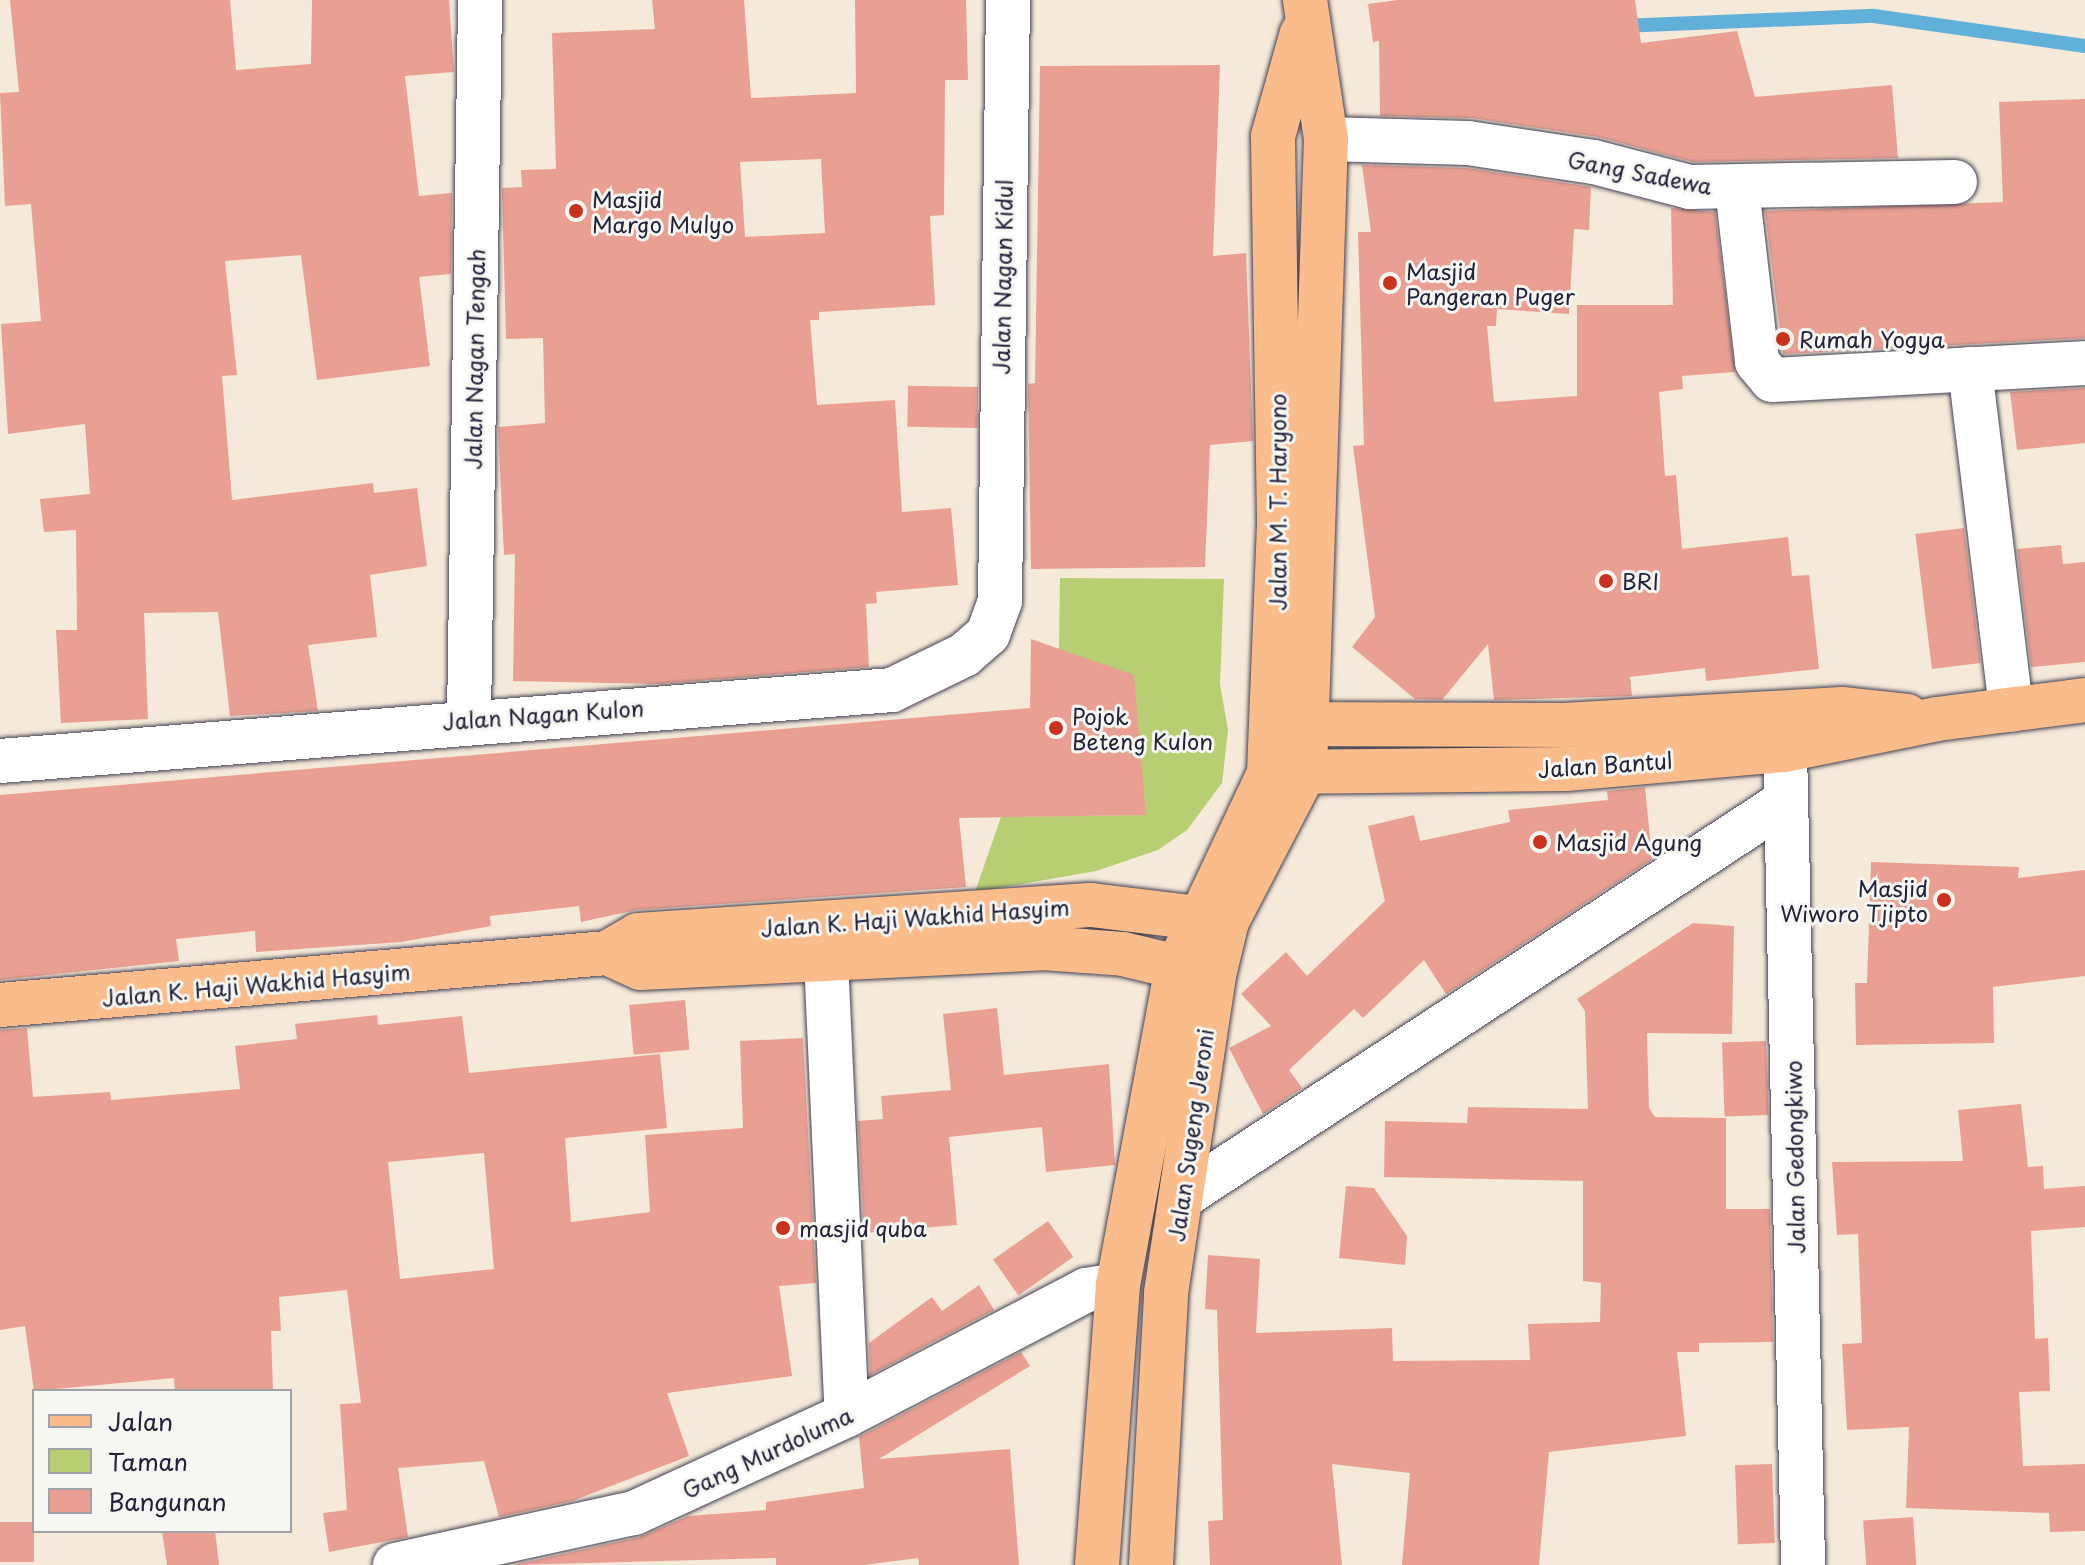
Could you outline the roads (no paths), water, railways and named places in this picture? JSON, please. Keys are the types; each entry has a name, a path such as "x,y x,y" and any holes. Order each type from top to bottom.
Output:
{"main road":[{"name":"Jalan M. T. Haryono","path":"1291,724 1326,139 1305,10"},
{"name":"Jalan M. T. Haryono","path":"1291,724 1273,136 1305,10"},
{"name":"Jalan Bantul","path":"1287,772 1566,769 1785,750 1937,719 2085,700"},
{"name":"Jalan Bantul","path":"1291,724 1564,725 1842,709 1937,719"},
{"path":"1195,972 1211,920 1287,772 1291,724"},
{"name":"Jalan K. Haji Wakhid Hasyim","path":"0,1005 607,953 638,935 1045,908 1128,907 1211,920"},
{"name":"Jalan K. Haji Wakhid Hasyim","path":"607,953 641,968 1044,948 1123,954 1195,972"},
{"name":"Jalan Sugeng Jeroni","path":"1151,1565 1166,1293 1182,1197 1195,972"},
{"name":"Jalan Sugeng Jeroni","path":"1097,1565 1118,1285 1195,972"}],"street":[{"name":"Jalan Nagan Tengah","path":"469,719 480,0"},
{"name":"Jalan Nagan Kidul","path":"1002,554 1008,0"},
{"name":"Gang Sadewa","path":"1326,139 1468,143 1594,162 1690,187 1955,182"},
{"path":"1737,188 1757,362 1772,380 2085,363"},
{"path":"1970,369 2011,710"},
{"name":"Jalan Nagan Kulon","path":"0,761 469,719 892,690 949,664 988,634 1000,601 1002,554"},
{"name":"Jalan Gedongkiwo","path":"1785,750 1803,1565"},
{"path":"1182,1197 1786,801"},
{"path":"826,959 847,1415"},
{"name":"Gang Murdoluma","path":"395,1565 634,1513 847,1415 1086,1290 1118,1285"}],"waterway":[{"path":"1620,26 1874,16 2085,46"}],"place":[{"name":"Masjid Margo Mulyo","path":"576,211"},
{"name":"Masjid Pangeran Puger","path":"1390,283"},
{"name":"Rumah Yogya","path":"1783,339"},
{"name":"BRI","path":"1606,581"},
{"name":"Pojok Beteng Kulon","path":"1056,728"},
{"name":"Masjid Agung","path":"1540,842"},
{"name":"Masjid Wiworo Tjipto","path":"1944,900"},
{"name":"masjid quba","path":"783,1228"}]}
